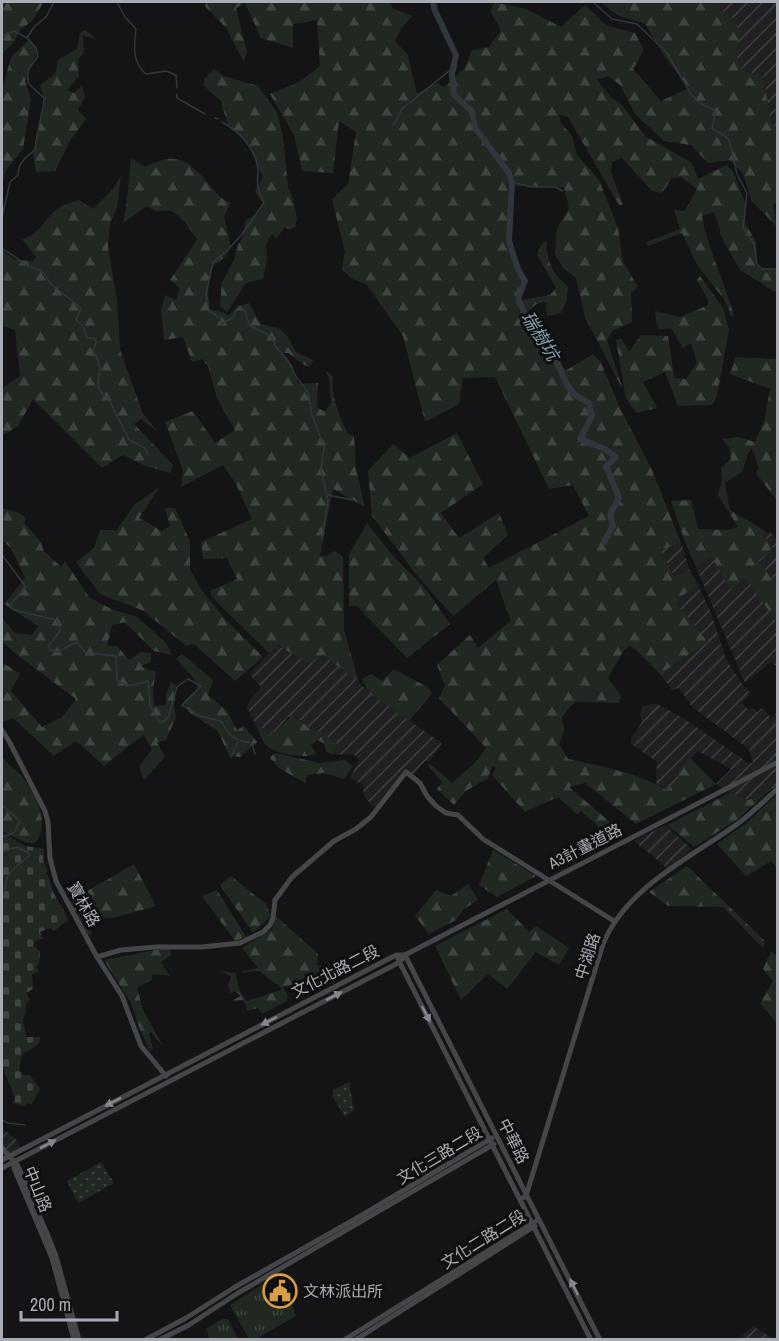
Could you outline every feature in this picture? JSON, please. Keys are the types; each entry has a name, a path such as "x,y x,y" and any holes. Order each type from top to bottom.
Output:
{"street":[{"name":"寶林路","path":"2,730 45,811 48,822 50,858 56,881 126,1005 141,1046 170,1080"},
{"name":"A3計畫道路","path":"405,955 777,762"},
{"path":"97,957 121,950 156,946 202,948 240,943 263,932 273,918 275,900 292,877 334,841 356,829 371,817 406,772 420,783 436,806 446,813 458,815 483,839 614,921"},
{"name":"中湖路","path":"524,1197 603,944 614,921 638,895 696,851 740,822 777,788"},
{"name":"文化北路二段","path":"5,1157 396,955 405,955"},
{"name":"中華路","path":"396,955 493,1140 524,1197 540,1220 600,1340"},
{"name":"文化北路二段","path":"2,1168 399,962 405,955"},
{"name":"中華路","path":"405,955 493,1140"},
{"name":"文化三路二段","path":"145,1340 493,1140"},
{"name":"文化三路二段","path":"159,1340 189,1325 238,1293 493,1140"},
{"path":"2,1150 5,1157 14,1161"},
{"name":"中山路","path":"14,1161 14,1168 52,1258 74,1340"},
{"name":"中山路","path":"14,1161 56,1256 79,1340"},
{"name":"中華路","path":"524,1197 534,1224 591,1340"},
{"name":"文化二路二段","path":"355,1340 540,1220"},
{"name":"文化二路二段","path":"344,1340 534,1224"}],"shaded area":[{"path":"716,2 777,2 777,133 769,115 764,77 742,70 735,56 734,20 719,9"},
{"path":"765,531 771,533 777,540 777,585 758,561 773,548 763,536"},
{"path":"681,543 690,571 674,576 660,550"},
{"path":"711,556 743,579 747,578 777,623 777,667 771,662 745,683 696,567"},
{"path":"698,585 711,613 726,659 744,687 751,693 742,703 748,709 753,708 757,712 762,708 771,718 777,712 777,788 772,788 749,800 730,793 716,784 731,769 698,751 677,773 680,777 668,790 656,783 657,762 631,744 631,738 642,722 640,713 643,707 657,704 685,719 748,763 753,763 749,749 692,707 679,688 672,690 660,674 708,642 674,601"},
{"path":"277,645 308,664 323,655 359,682 369,693 442,743 430,761 425,761 411,779 404,773 377,807 364,797 363,785 350,778 359,760 355,755 332,754 337,744 315,732 295,716 288,717 270,736 261,728 258,730 247,708 249,701 261,687 249,674"},
{"path":"665,825 692,849 668,869 634,841"},
{"path":"2,1128 16,1139 22,1150 2,1160"},
{"path":"753,1326 774,1339 738,1339"}],"green space":[{"path":"2,2 44,2 32,21 20,30 14,42 2,54"},
{"path":"206,2 391,2 392,8 412,16 402,27 395,41 408,55 417,94 435,82 444,87 464,69 472,50 489,47 501,30 490,11 495,2 526,9 561,27 585,5 607,26 635,33 644,50 633,69 661,101 689,88 665,57 645,24 617,15 601,2 716,2 719,9 734,20 741,33 737,55 742,70 764,77 769,115 777,133 777,203 773,204 776,226 752,201 742,172 729,160 708,163 691,145 664,141 635,114 620,85 608,76 597,80 610,96 623,106 645,136 692,163 698,179 727,165 734,173 746,206 745,223 756,242 757,266 777,271 777,293 740,270 723,240 714,212 702,216 708,242 734,316 731,316 724,299 697,265 682,233 648,246 646,242 680,229 674,210 685,211 697,189 681,177 672,178 662,193 652,191 622,158 612,162 611,172 623,205 619,205 568,117 559,114 561,123 572,136 577,155 599,180 618,228 623,261 638,287 631,293 632,322 612,331 607,340 623,390 585,317 576,278 563,268 555,254 557,228 569,209 564,187 508,186 508,230 515,258 524,280 516,301 550,295 556,288 537,255 546,240 551,266 568,287 567,300 561,313 547,316 546,302 542,302 532,308 523,321 554,347 565,371 593,354 600,361 621,410 652,470 681,543 660,550 674,576 690,571 698,585 674,601 708,642 660,674 634,648 629,646 624,650 608,678 621,696 619,703 574,702 562,717 564,731 559,744 568,759 606,767 667,790 679,777 677,773 690,758 716,784 636,824 585,783 569,787 617,828 610,837 581,811 577,814 558,797 525,812 492,775 496,768 492,766 488,778 466,791 454,805 437,789 442,782 428,766 429,763 452,783 475,763 486,748 439,698 445,686 437,665 470,635 478,648 511,621 496,580 453,616 419,578 372,516 368,471 393,444 410,458 457,433 483,484 441,513 459,538 499,513 508,535 483,558 489,568 589,516 573,485 549,489 495,377 463,378 459,404 425,422 403,336 366,284 352,279 342,270 345,252 332,199 348,184 356,132 339,121 333,173 302,171 294,135 270,94 299,82 320,66 317,20 293,24 293,48 261,38 245,3 236,8 247,52 244,62 226,28 205,6"},
{"path":"85,30 97,39 83,36 84,53 78,59 79,76 67,90 74,93 82,85 85,97 78,110 86,119 70,141 55,171 36,172 33,155 45,101 40,85 55,74 58,60 77,49 80,33"},
{"path":"30,39 38,50 25,81 31,99 23,149 6,170 2,186 2,91 11,57"},
{"path":"214,69 224,76 258,86 277,112 283,137 288,187 297,219 295,227 284,228 276,239 272,234 266,244 267,260 263,279 246,283 227,312 220,306 222,282 234,260 243,236 245,221 259,212 263,203 255,192 263,177 246,141 228,126 221,101 204,86 204,79"},
{"path":"131,158 145,167 167,159 184,162 198,172 221,198 231,203 224,216 231,247 225,257 212,267 208,282 209,309 223,312 228,316 239,306 249,303 261,324 280,329 288,337 296,352 313,360 310,367 288,353 282,353 292,365 298,384 318,383 317,407 325,412 331,403 329,378 325,370 333,377 334,399 339,414 348,434 354,436 356,469 365,507 333,489 320,556 326,556 335,551 343,557 344,630 359,682 323,655 308,664 278,645 269,653 211,596 210,591 237,579 227,558 203,559 201,542 252,519 236,484 223,465 181,487 183,470 165,422 193,411 215,443 235,430 217,398 208,366 202,359 192,362 183,337 164,340 161,310 165,295 176,300 180,288 170,280 197,239 184,221 172,211 155,211 147,206 123,223"},
{"path":"121,176 117,208 110,224 108,246 117,301 120,350 143,414 158,432 141,419 134,424 173,465 170,473 143,465 123,455 102,468 33,399 18,426 2,436 2,388 20,376 15,330 2,326 2,250 15,260 33,261 36,257 22,239 38,230 55,211 64,205 79,200 93,209 112,190"},
{"path":"700,276 723,308 729,329 717,396 712,405 678,406 665,372 643,382 657,408 637,413 626,399 616,340 621,338 629,352 641,335 668,336 674,378 686,379 697,363 691,343 683,348 671,328 659,329 655,311 681,317 708,305 708,300 697,280"},
{"path":"736,357 777,359 777,501 756,473 759,468 752,449 748,453 742,472 725,483 730,510 765,531 763,536 773,547 758,561 777,585 777,623 747,579 743,579 731,590 711,556 696,567 671,501 691,500 698,529 729,530 738,527 718,495 722,479 721,468 731,459 729,447 722,439 738,437 755,442 764,421 770,389 730,374"},
{"path":"160,487 139,518 162,531 170,526 165,508 175,508 190,541 190,569 200,588 225,619 263,657 235,681 194,644 186,646 144,611 100,594 76,562 94,548 100,530 117,530 135,504"},
{"path":"2,508 19,513 26,518 24,523 40,541 44,551 61,567 65,561 89,597 111,609 137,617 166,643 172,655 154,651 125,622 112,625 107,646 117,646 129,660 141,652 151,653 151,662 141,666 156,672 153,689 154,706 166,705 166,694 171,681 176,686 174,707 176,717 166,740 157,742 165,757 144,780 139,767 152,749 143,735 104,766 76,741 54,756 13,718 2,722 2,666 5,664 20,674 11,691 42,727 62,717 76,699 2,641 2,618 15,633 32,635 38,626 4,604 25,578 11,548 2,540"},
{"path":"367,523 394,557 425,588 450,624 407,658 357,606 349,606 349,555"},
{"path":"182,654 213,680 208,695 227,711 237,730 244,726 257,742 240,757 229,756 218,731 189,712 184,701 198,689 193,677 176,659"},
{"path":"394,669 429,688 432,694 409,721 369,693 362,679 371,674 382,681"},
{"path":"292,715 315,732 318,730 337,744 332,754 326,752 325,744 317,740 311,745 316,754 311,755 285,754 272,750 266,745 258,730 259,727 270,735 273,731 276,732"},
{"path":"274,753 320,763 345,760 353,766 344,779 324,773 307,775 305,783 279,768 270,758"},
{"path":"2,758 23,778 37,801 42,828 35,843 27,843 2,831"},
{"path":"772,788 738,819 694,847 667,825 730,793 749,800"},
{"path":"776,795 777,868 771,861 746,876 717,844 747,823"},
{"path":"2,832 25,846 44,850 43,860 48,871 46,873 68,920 54,931 50,928 40,932 43,939 36,940 34,946 40,951 39,965 36,966 39,972 32,974 33,989 26,993 30,1000 26,1004 23,1020 26,1037 40,1037 40,1041 22,1055 19,1070 24,1075 30,1075 40,1089 31,1105 28,1103 24,1106 12,1103 15,1098 2,1065"},
{"path":"493,850 536,876 497,897 479,885"},
{"path":"134,864 156,906 113,918 91,917 88,922 92,935 87,934 70,901"},
{"path":"687,866 765,941 763,948 723,907 668,906 649,892"},
{"path":"231,876 266,904 271,916 253,933 220,885"},
{"path":"468,884 478,900 464,909 456,920 429,934 415,916 436,890 451,896"},
{"path":"217,890 246,937 235,941 202,896"},
{"path":"507,909 529,932 536,926 569,948 559,965 536,952 507,989 488,974 461,1000 435,946"},
{"path":"276,916 318,954 317,965 328,968 336,963 345,963 332,975 331,983 298,996 291,985 283,987 288,996 287,1001 262,1014 258,1008 248,1011 243,1000 231,1001 241,996 235,991 230,993 228,985 231,977 221,971 236,973 239,989 247,1001 281,990 259,971 242,973 242,971 258,968 242,948 272,929"},
{"path":"170,949 171,955 161,962 170,976 153,974 151,981 137,987 143,1010 163,1046 151,1032 149,1034 153,1050 149,1049 131,1003 104,960"},
{"path":"771,951 777,956 777,1023 760,1004 773,981 763,969"},
{"path":"349,1082 354,1110 345,1117 333,1097 333,1090"},
{"path":"101,1162 114,1183 78,1203 67,1181"},
{"path":"282,1272 296,1316 256,1339 249,1339 230,1305"},
{"path":"222,1319 228,1319 238,1339 210,1339 206,1329"}],"waterway":[{"path":"2,218 10,182 18,175 23,161 35,150 44,98 28,83 28,70 38,56 36,48 27,38 34,27 46,17 54,2"},
{"name":"瑞樹坑","path":"433,2 456,55 452,74 454,95 472,111 475,128 509,173 512,182 509,241 518,269 525,281 518,299 531,327 550,347 567,385 575,395 589,403 592,416 580,439 605,449 616,457 606,466 619,498 610,514 613,526 604,542"},
{"path":"593,2 612,19 637,24 667,53 691,94 700,103 716,111 712,128 729,139 737,174 747,193 743,227 754,244 757,264 762,269 778,269"},
{"path":"118,4 125,17 136,29 135,53 141,70 146,74 166,71 176,75 177,88"},
{"path":"2,36 14,31 27,38"},
{"path":"393,126 402,109 454,67"},
{"path":"177,94 177,98 205,114"},
{"path":"222,122 235,130 251,148 257,163 258,189 264,202 235,242 213,262 206,294 209,311 219,317 222,324 233,317 238,307 245,310 249,325 272,337 276,347 287,359 308,392 312,415 324,447 321,471 328,500 322,539"},
{"path":"512,182 531,187 555,187 563,191"},
{"path":"2,248 28,266 42,271 51,284 81,308 76,320 83,326 87,338 94,338 96,342 93,352 100,367 99,388 109,398 129,440 145,448 148,455"},
{"path":"328,495 353,500"},
{"path":"2,555 26,587 9,606 14,610 57,620 60,631 49,645 50,650 57,652 77,642 86,653 116,656 117,680 127,686 148,681 150,705 160,723 168,718 177,687 188,679 201,686 182,705 199,716 221,721 233,737 252,743 255,754"},
{"path":"231,757 238,742"},
{"path":"2,805 20,821 14,833 2,837 2,840"},
{"path":"2,850 17,847 29,853 29,856 9,875 2,897"},
{"path":"2,1120 25,1125"}],"place":[{"name":"文林派出所","path":"280,1291"}]}
